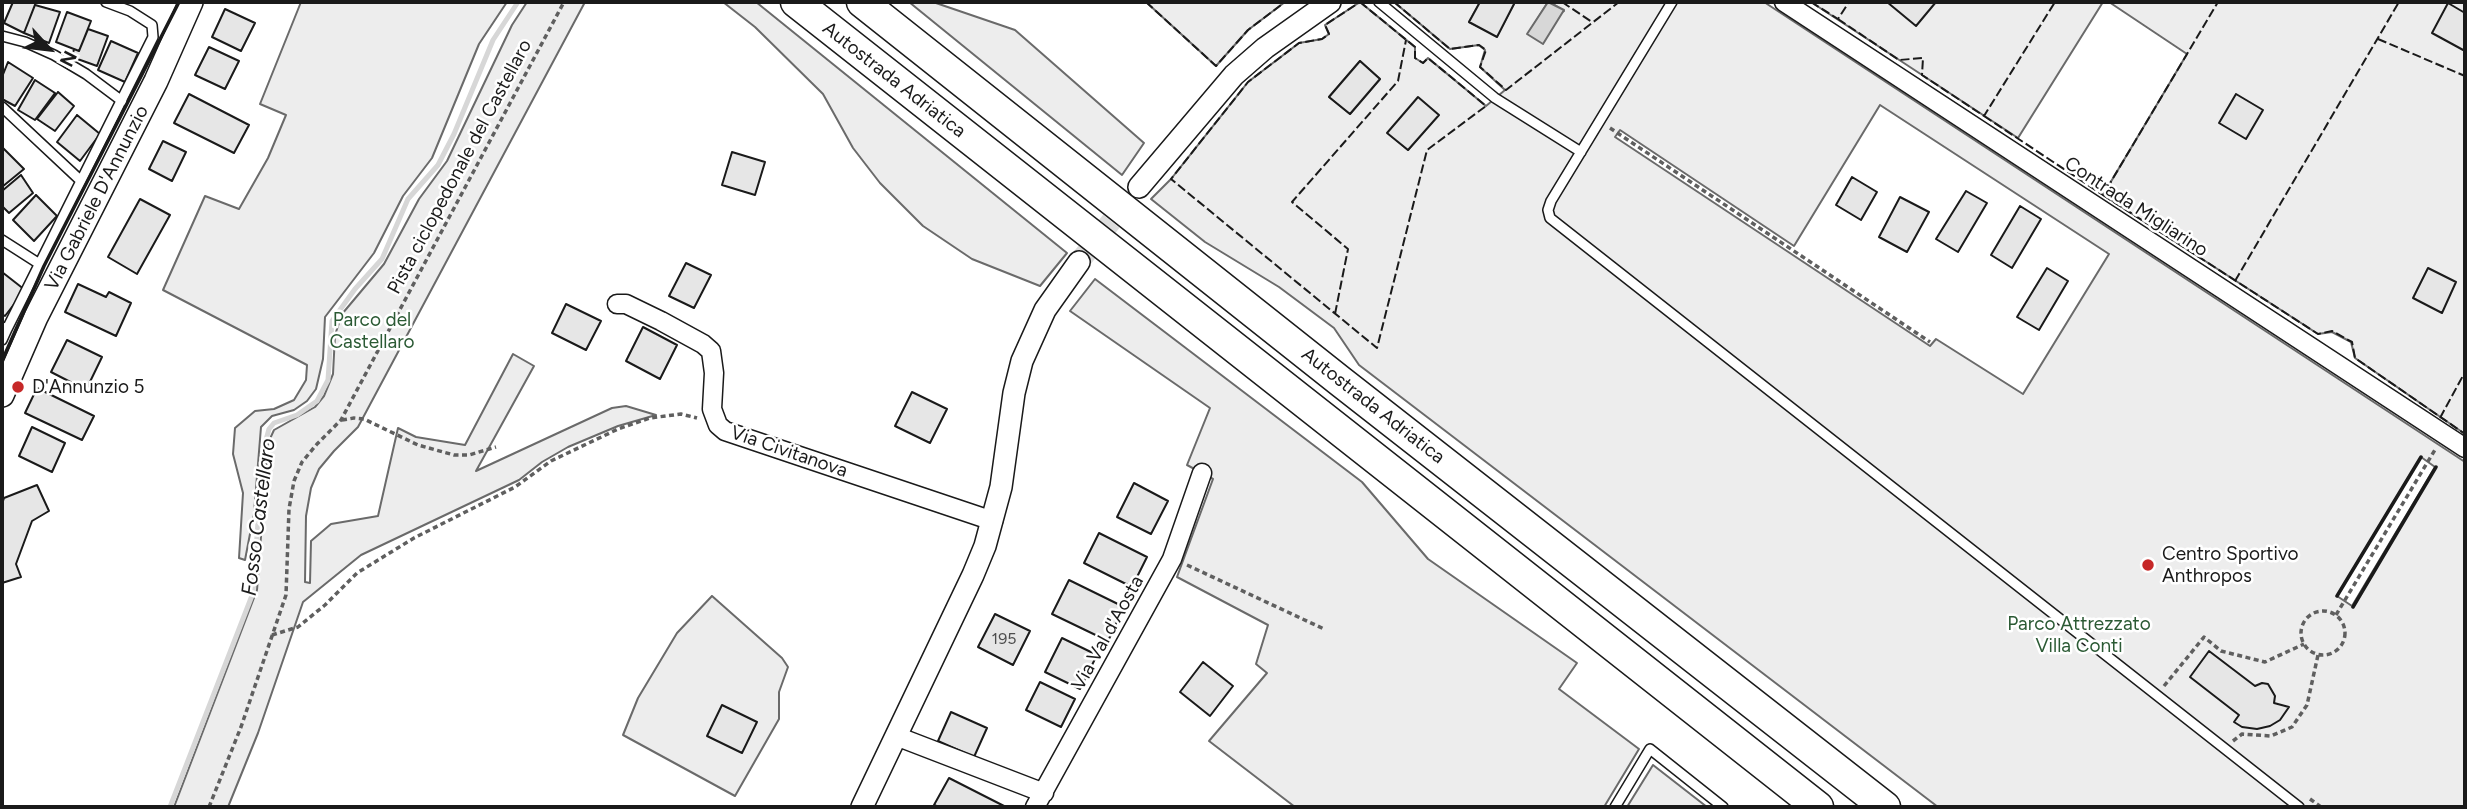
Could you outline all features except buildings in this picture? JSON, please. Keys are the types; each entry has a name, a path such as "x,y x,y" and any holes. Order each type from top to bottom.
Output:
{"highway":[{"name":"Autostrada Adriatica","path":"796,2 1818,807"},
{"name":"Autostrada Adriatica","path":"862,2 1885,807"}],"main road":[{"name":"Via Gabriele D'Annunzio","path":"2,395 36,317 156,81 191,2"}],"street":[{"path":"1139,187 1234,75 1265,48 1330,2"},
{"name":"Contrada Migliarino","path":"1784,2 2465,448"},
{"path":"862,807 973,575 993,521 1001,488 1014,393 1022,361 1045,310 1079,262"},
{"name":"Via Civitanova","path":"617,304 626,304 661,321 711,351 714,373 712,409 718,425 732,433 993,521"},
{"name":"Via Val d'Aosta","path":"1040,800 1172,559 1202,473"},
{"path":"896,736 1040,800"}],"lane":[{"path":"2,340 4,328 153,37 152,25 106,2"},
{"path":"1378,2 1495,98 1581,152"},
{"path":"1672,2 1548,210 1550,218 2299,807"},
{"path":"2,36 25,42 54,55 86,74 122,101"},
{"path":"2,107 80,180"},
{"path":"2,240 38,263"},
{"path":"1615,807 1650,749 1723,807"}],"path":[{"name":"Pista ciclopedonale del Castellaro","path":"209,807 241,727 286,595 289,509 294,481 309,453 341,420 564,2"},
{"path":"1600,121 1930,342"},
{"path":"272,635 298,627 357,573 414,538 515,487 551,461 618,429 650,418 681,414 707,421 715,417"},
{"path":"341,420 364,419 418,445 454,454 469,454 496,447"},
{"path":"2336,615 2444,434"},
{"path":"1172,559 1324,629"},
{"path":"2322,611 2336,615 2344,627 2343,642 2333,652 2318,654 2304,644 2301,629 2308,617 2322,611"},
{"path":"2157,696 2204,637 2221,651 2265,662 2304,644"},
{"path":"2226,750 2242,734 2271,736 2292,727 2307,705 2318,654"},
{"path":"2310,799 2321,807"}],"shaded area":[{"path":"301,2 507,2 479,44 432,158 403,196 374,253 325,317 323,359 316,389 307,401 294,410 272,416 261,427 254,513 245,560 239,558 243,493 233,454 235,428 255,411 274,409 294,400 306,380 307,365 163,290 205,196 239,209 268,158 286,115 260,104"},
{"name":"Parco del Castellaro","path":"527,2 585,2 358,427 319,469 311,488 306,516 305,582 310,583 311,541 331,524 378,516 398,428 416,437 465,445 513,354 534,366 476,471 612,408 626,406 656,415 618,426 568,447 519,480 361,555 303,602 258,733 228,807 174,807 257,590 268,443 274,430 315,407 324,396 333,374 335,335 342,314 384,264 419,199 447,161 512,25"},
{"path":"723,2 756,2 1067,253 1040,286 972,259 923,226 880,183 853,148 823,94 755,27"},
{"path":"909,2 933,2 1015,30 1144,143 1122,175"},
{"path":"1146,2 1285,2 1248,30 1216,66"},
{"path":"1360,2 1415,47 1415,58 1423,63 1428,58 1486,106 1505,90 1480,67 1485,50 1479,45 1450,49 1394,2 1480,2 1469,22 1497,36 1515,2 1548,2 1528,34 1564,11 1550,2 1764,2 2465,462 2465,807 1938,807 1359,365 1334,328 1279,287 1205,242 1151,199 1171,179 1248,82 1299,43 1322,39 1329,34 1325,25","holes":["1360,61 1380,79 1350,114 1329,97","1880,105 2109,254 2023,394 1936,339 1930,346 1615,137 1620,130 1794,246","1438,115 1408,150 1388,133","2421,457 2435,467 2352,606 2337,596"]},
{"path":"1548,2 1564,10 1543,44 1527,34"},
{"path":"1811,2 2103,2 2018,138"},
{"path":"2109,2 2465,2 2465,434 2355,358 2351,342 2332,332 2318,334 2103,195 2187,54"},
{"path":"1095,279 1362,482 1428,559 1577,663 1559,689 1639,749 1604,807 1295,807 1209,741 1267,673 1256,664 1268,625 1177,577 1213,479 1187,465 1210,408 1070,311"},
{"path":"712,596 782,658 788,667 779,692 779,719 735,796 623,735 638,698 677,633"},
{"path":"1653,765 1707,807 1627,807"}],"waterway":[{"name":"Fosso Castellaro","path":"170,807 253,593 263,451 269,429 274,423 297,415 317,401 328,380 332,321 355,289 382,259 408,199 438,165 454,134 493,40 518,2"}],"tunnel":[{"path":"1079,262 1129,199"}],"fence":[{"path":"1146,2 1216,66 1248,30 1285,2"},
{"path":"1360,2 1415,47 1415,58 1423,63 1428,58 1486,106 1427,150 1377,348 1171,179 1248,82 1299,43 1322,39 1329,34 1325,25 1360,2"},
{"path":"1394,2 1450,49 1479,45 1486,50 1480,67 1506,90 1619,2"},
{"path":"1562,2 1592,22"},
{"path":"1811,2 1838,19 1849,2"},
{"path":"1838,19 1899,60 1923,58 1922,75 1984,116 2055,2"},
{"path":"1984,116 2103,195 2218,2"},
{"path":"2235,281 2399,2"},
{"path":"2378,39 2465,76"},
{"path":"1335,314 1348,249 1292,202 1398,81 1406,40"},
{"path":"2103,195 2318,334 2332,331 2352,342 2355,358 2465,434"},
{"path":"2440,418 2465,372"}],"wall":[{"path":"2,361 44,266 179,2"},
{"path":"2337,596 2421,457"},
{"path":"2353,607 2436,467"}],"place":[{"name":"D'Annunzio 5","path":"18,387"},
{"name":"Centro Sportivo Anthropos","path":"2148,565"}],"park label":[{"name":"Parco Attrezzato Villa Conti","path":"2079,635"}]}
